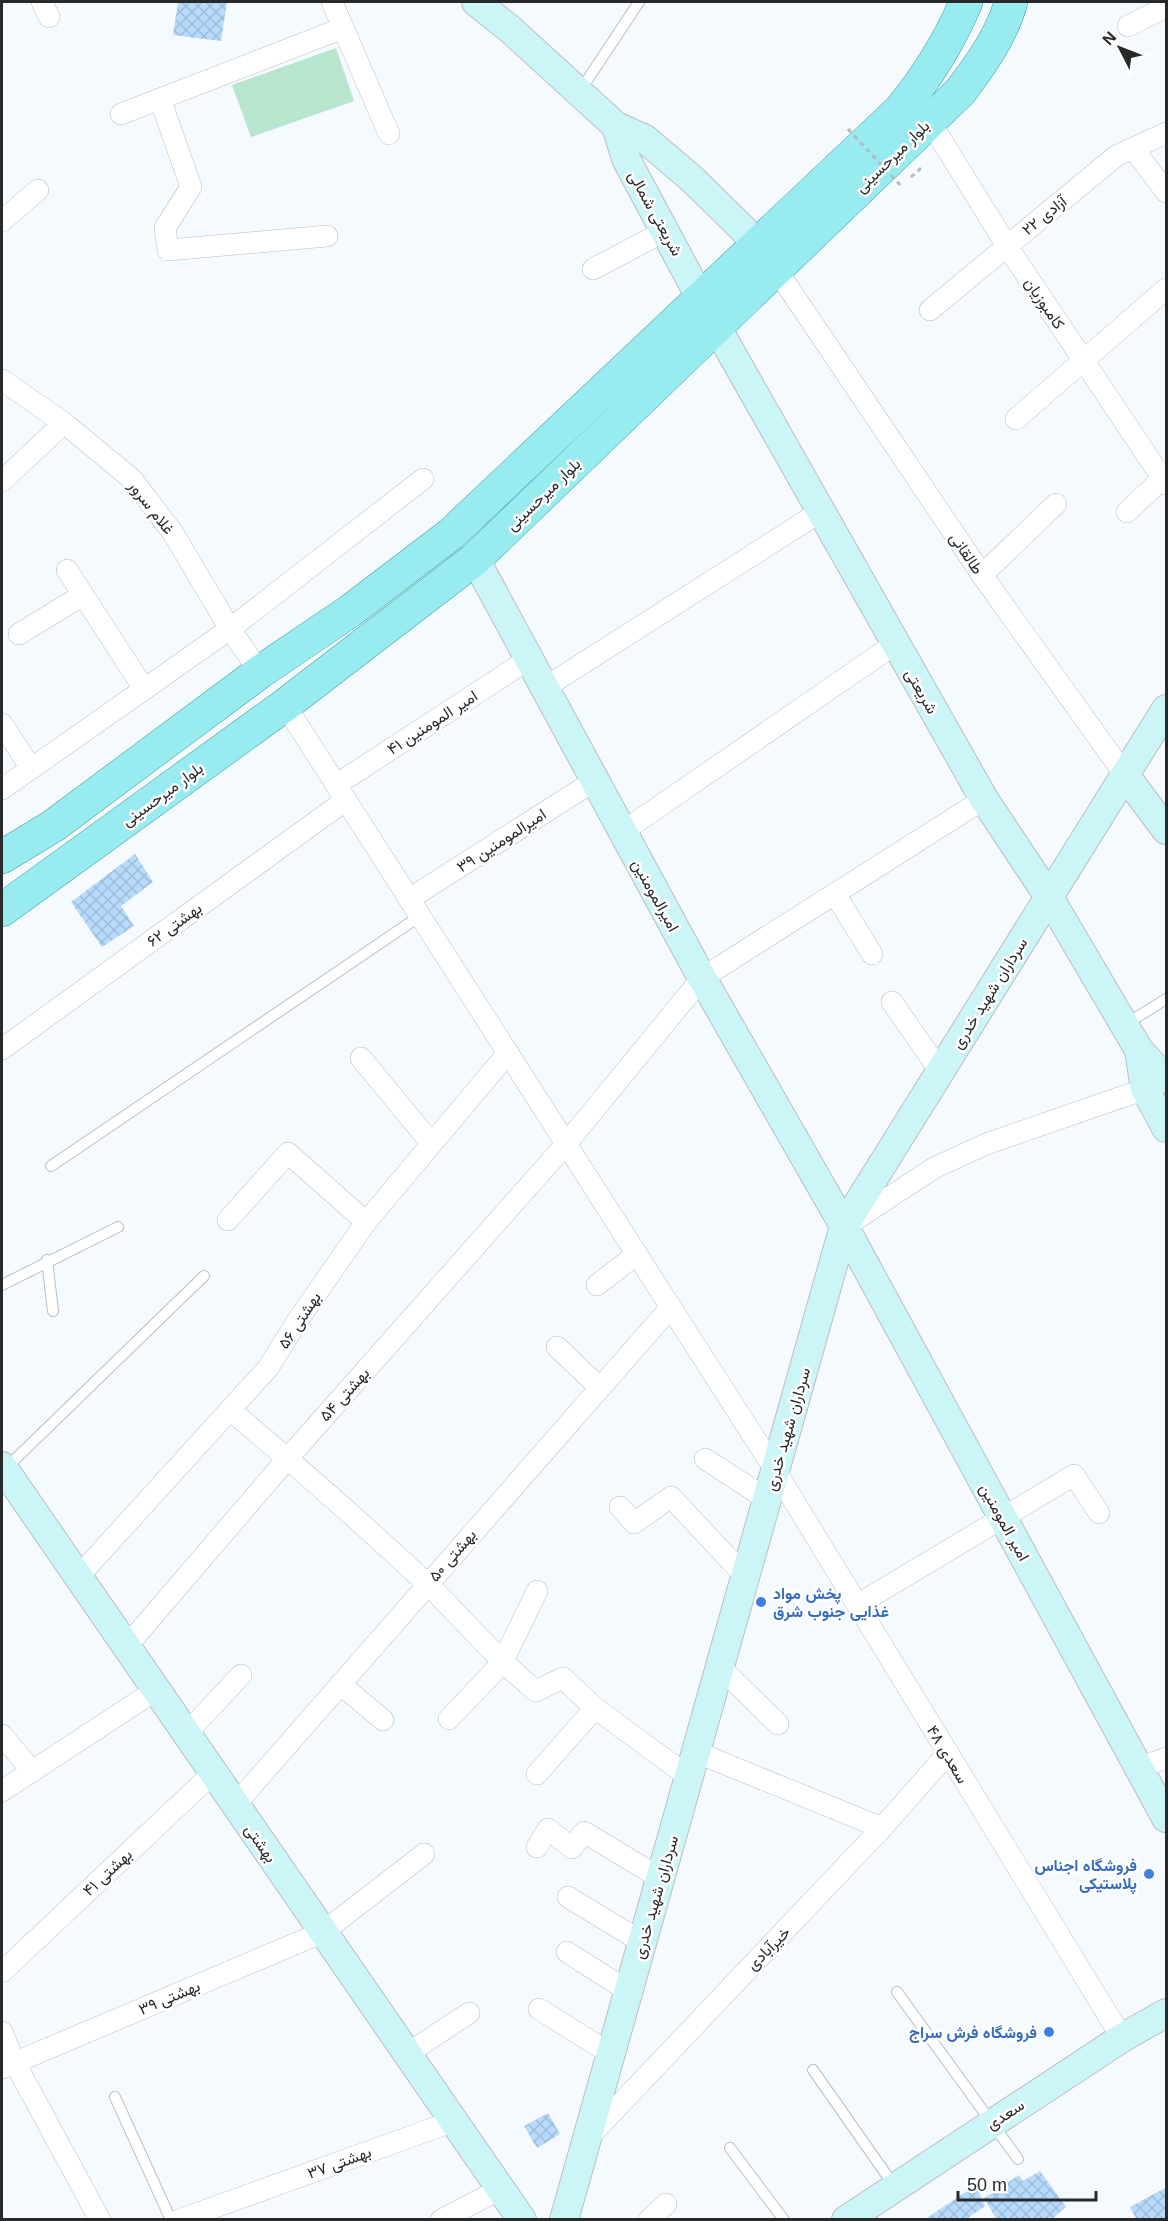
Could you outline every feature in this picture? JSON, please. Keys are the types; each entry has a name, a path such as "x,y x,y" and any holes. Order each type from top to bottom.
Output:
{"main road":[{"name":"شریعتی شمالی","path":"476,2 616,126 645,139 708,194 767,257"},
{"name":"بلوار میرحسینی","path":"815,211 915,92 950,40 966,2"},
{"path":"815,211 825,193 900,122 942,74 968,34 982,2"},
{"path":"815,211 833,204 953,82 980,45 999,2"},
{"name":"بلوار میرحسینی","path":"2,857 52,825 260,672 350,610 451,534 708,312 815,211 929,120 960,92 977,69 1007,17 1011,2"},
{"name":"شریعتی شمالی","path":"616,126 626,159 708,312"},
{"name":"بلوار میرحسینی","path":"2,910 285,705 475,559 708,312"},
{"name":"شریعتی","path":"708,312 984,799 1049,897 1126,1024 1156,1084 1167,1128"},
{"name":"امیرالمومنین","path":"475,559 702,978 844,1226"},
{"name":"سرداران شهید خدری","path":"564,2220 844,1226 1167,709"},
{"name":"طالقانی","path":"1125,775 1167,830"},
{"name":"امیر المومنین","path":"844,1226 1167,1818"},
{"name":"بهشتی","path":"2,1469 522,2220"},
{"name":"سعدی","path":"857,2216 895,2187 1122,2038 1167,2013"}],"street":[{"path":"332,2 389,134"},
{"path":"1128,26 1167,7"},
{"path":"121,114 343,28"},
{"path":"160,99 191,187 165,228 168,250 327,236"},
{"name":"کامبوزیان","path":"929,120 1007,246 1165,478"},
{"name":"آزادی ۲۲","path":"930,310 1116,156 1167,133"},
{"path":"1133,148 1167,192"},
{"path":"2,220 38,190"},
{"path":"593,269 665,231"},
{"name":"طالقانی","path":"767,257 982,575 1125,775"},
{"path":"1016,419 1167,289"},
{"name":"غلام سرور","path":"2,380 64,423 132,479 173,533 230,629 260,672"},
{"path":"2,481 64,423"},
{"path":"1127,512 1165,478"},
{"path":"2,789 230,629 423,479"},
{"path":"982,575 1056,504"},
{"path":"544,688 820,512"},
{"path":"67,570 144,689"},
{"path":"19,634 83,595"},
{"path":"622,832 895,644"},
{"name":"امیر المومنین ۴۱","path":"341,793 529,658"},
{"name":"سعدی ۴۸","path":"285,705 775,1470 1122,2038"},
{"path":"2,724 31,768"},
{"name":"امیرالمومنین ۳۹","path":"415,908 594,781"},
{"name":"بهشتی ۶۲","path":"2,1049 341,793"},
{"name":"بهشتی ۵۴","path":"126,1647 288,1458 566,1144 702,978 984,799"},
{"path":"835,894 872,954"},
{"path":"892,1002 940,1071"},
{"name":"بهشتی ۵۶","path":"78,1577 268,1368 298,1320 366,1222 508,1053"},
{"path":"360,1058 431,1143"},
{"path":"844,1226 934,1168 986,1143 1156,1084"},
{"path":"228,1220 288,1154 366,1222"},
{"path":"597,1285 637,1254"},
{"name":"بهشتی ۵۰","path":"235,1804 670,1306"},
{"path":"557,1347 599,1387"},
{"path":"230,1410 288,1458 426,1583 502,1663 536,1690 563,1678 595,1708 692,1764 882,1828"},
{"path":"705,1459 767,1499"},
{"path":"857,1605 1074,1475 1099,1513"},
{"path":"620,1508 634,1523 671,1497 745,1576"},
{"path":"449,1719 502,1663 537,1591"},
{"path":"720,1667 778,1724"},
{"path":"186,1734 241,1675"},
{"path":"340,1684 383,1720"},
{"path":"2,1791 156,1690"},
{"path":"537,1774 595,1708"},
{"path":"2,1735 31,1770"},
{"name":"خیرآبادی","path":"586,2140 882,1828 948,1753"},
{"path":"1139,1768 1167,1758"},
{"name":"بهشتی ۴۱","path":"2,1972 213,1773"},
{"path":"537,1847 548,1829 572,1848 584,1832 660,1878"},
{"name":"بهشتی ۳۹","path":"8,2065 323,1932 424,1854"},
{"path":"568,1897 642,1942"},
{"path":"567,1952 628,1991"},
{"path":"539,2008 610,2054"},
{"path":"407,2054 469,2013"},
{"path":"2,2032 8,2065 100,2220"},
{"name":"بهشتی ۳۷","path":"179,2220 454,2121"},
{"path":"441,2220 500,2189"},
{"path":"649,2220 666,2204"}],"lane":[{"path":"579,92 639,2"},
{"path":"51,1166 415,908"},
{"path":"1126,1024 1167,999"},
{"path":"2,1285 47,1260 118,1227"},
{"path":"47,1260 53,1311"},
{"path":"2,1469 204,1276"},
{"path":"897,1992 1018,2158"},
{"path":"813,2070 895,2187"},
{"path":"115,2097 171,2220"},
{"path":"730,2148 784,2220"}],"path":[{"path":"848,129 901,186"}],"green space":[{"path":"336,48 354,101 251,137 232,85"}],"building":[{"path":"178,2 227,2 221,41 173,35"},
{"path":"135,854 153,882 121,906 134,926 102,947 71,902"},
{"path":"548,2113 560,2134 537,2148 524,2126"},
{"path":"1040,2171 1066,2207 1051,2220 997,2220 984,2198 1019,2175 1023,2181"},
{"path":"976,2185 985,2206 965,2220 924,2220"},
{"path":"1167,2187 1167,2220 1137,2220 1130,2207"}],"place":[{"name":"پخش مواد غذایی جنوب شرق","path":"761,1602"},
{"name":"فروشگاه اجناس پلاستیکی","path":"1149,1874"},
{"name":"فروشگاه فرش سراج","path":"1049,2032"}]}
